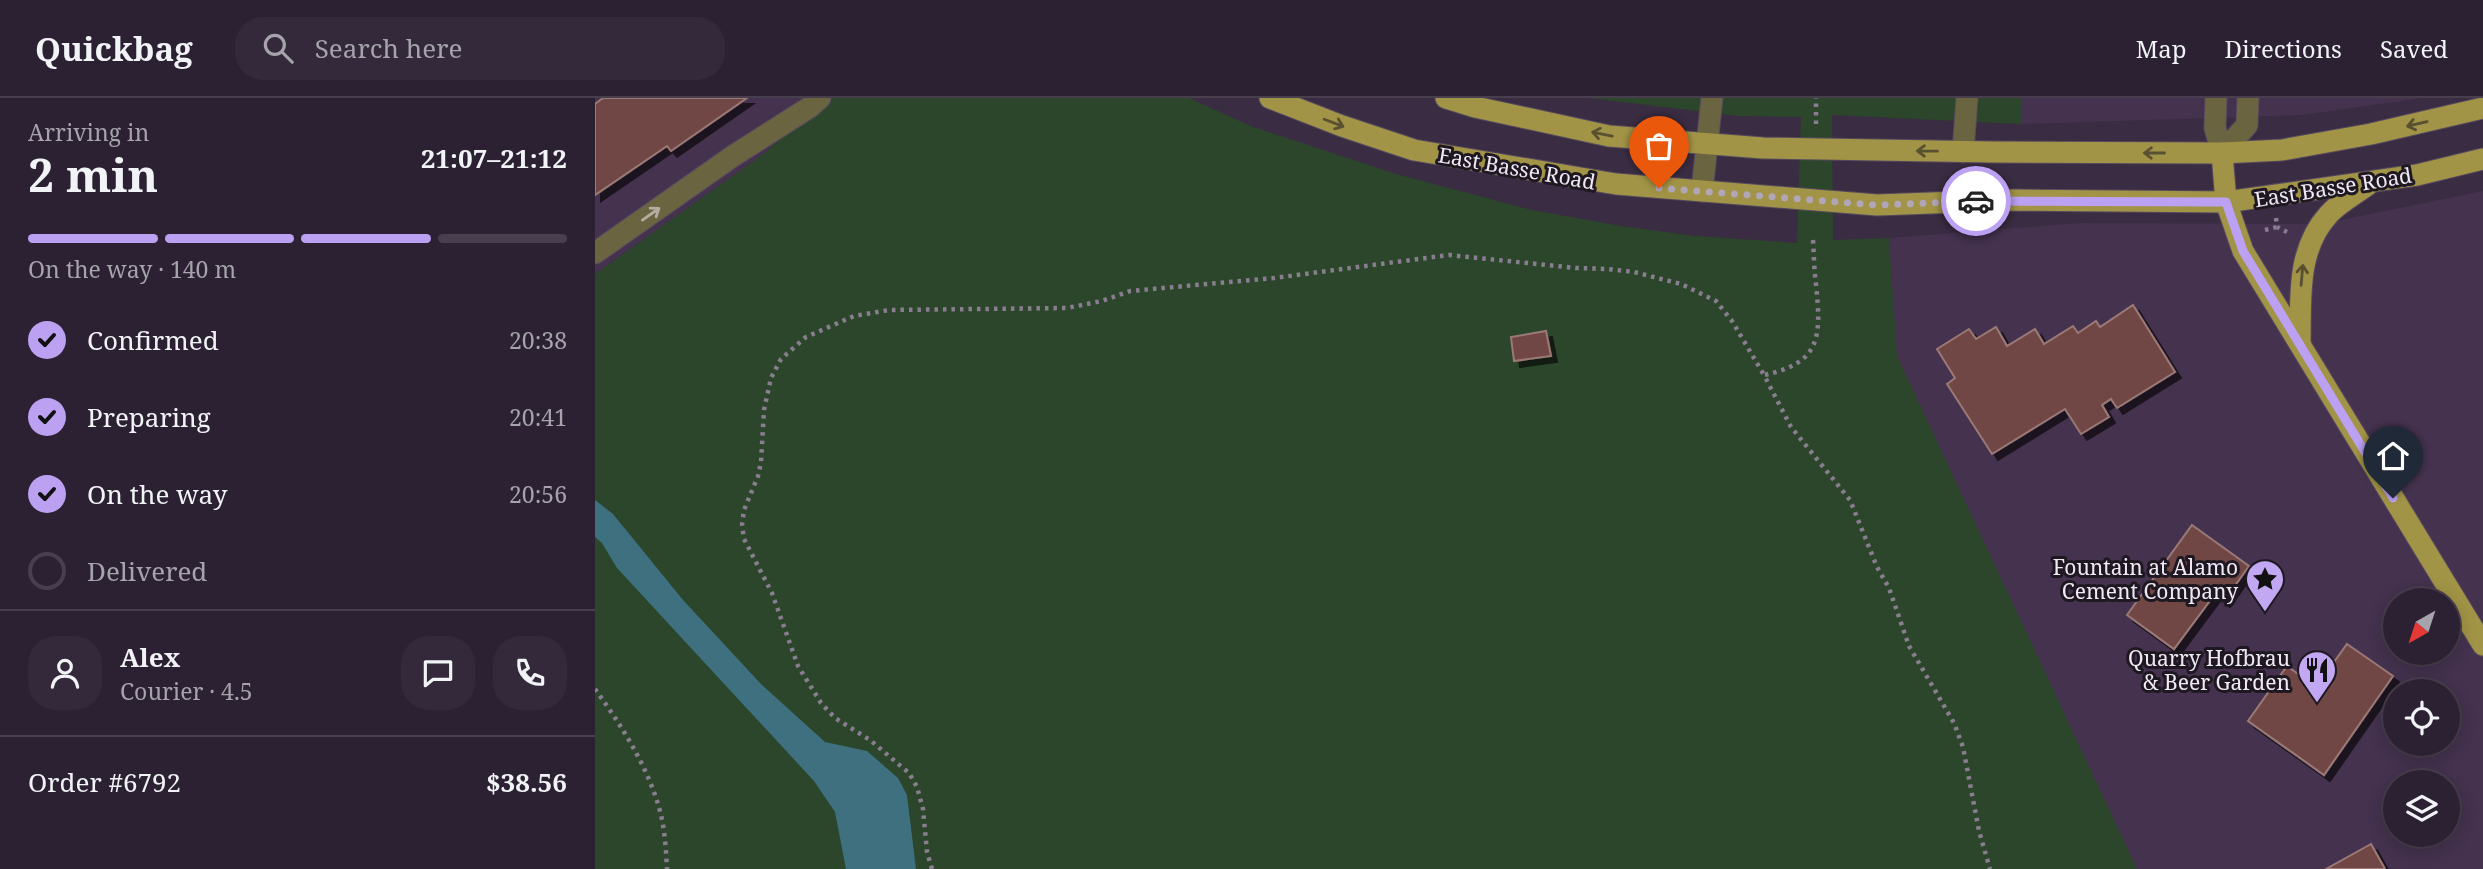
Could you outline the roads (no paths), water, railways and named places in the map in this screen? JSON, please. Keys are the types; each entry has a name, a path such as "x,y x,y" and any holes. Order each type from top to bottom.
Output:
{"main road":[{"name":"East Basse Road","path":"1270,98 1414,150 1616,184 1877,205 2014,200 2226,202 2372,183 2483,159"},
{"path":"1446,98 1475,107 1609,136 1763,148 1963,152 2222,153 2282,150 2371,134 2483,108"},
{"path":"2222,153 2226,202 2243,251 2483,645"},
{"path":"2299,344 2302,271 2307,248 2331,212 2372,183"}],"lane":[{"path":"595,253 820,98"},
{"path":"1702,191 1712,98"},
{"path":"1963,152 1967,98"},
{"path":"2216,98 2215,128 2222,153"},
{"path":"2222,153 2247,125 2248,98"}],"water":[{"path":"595,500 613,514 683,600 761,684 825,742 867,751 898,778 907,795 916,869 846,869 835,812 814,781 617,568 602,543 595,537"}],"place":[{"name":"Fountain at Alamo Cement Company","path":"2265,613"},
{"name":"Quarry Hofbrau & Beer Garden","path":"2317,704"}]}
